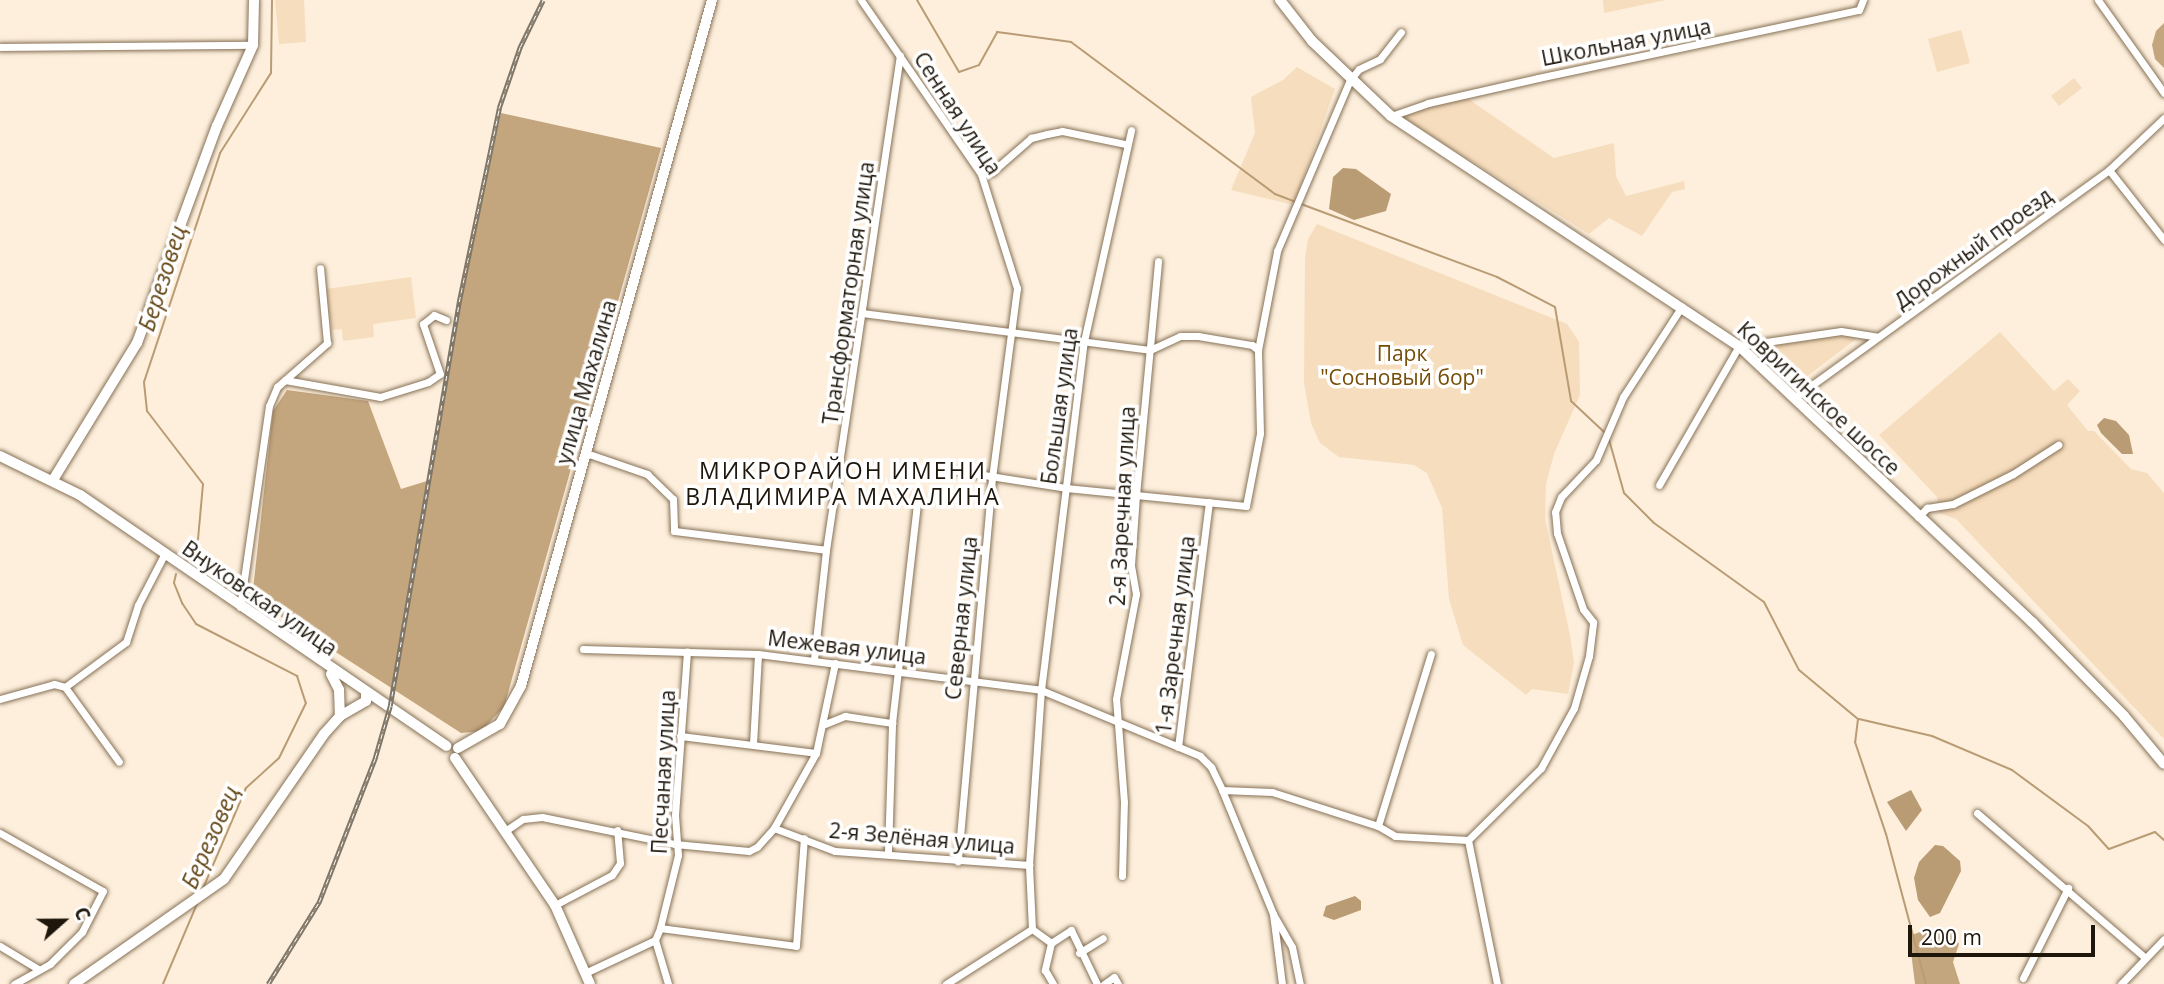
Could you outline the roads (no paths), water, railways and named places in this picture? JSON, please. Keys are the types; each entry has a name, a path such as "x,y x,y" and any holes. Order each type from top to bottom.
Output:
{"main road":[{"path":"52,480 137,343 217,126 253,45 254,0"},
{"name":"улица Махалина","path":"457,753 500,724 518,694 553,584 586,453 712,0"},
{"name":"Ковригинское шоссе","path":"1280,0 1350,80 1391,116 1682,306 1738,346 2032,622 2164,764"},
{"name":"Внуковская улица","path":"0,456 52,480 325,666 348,683 361,699 457,753"},
{"path":"325,666 340,690 340,716"},
{"path":"74,984 224,879 340,716 361,699"},
{"path":"457,753 555,905 590,984"}],"street":[{"name":"Сенная улица","path":"861,0 981,174 1009,254"},
{"name":"Школьная улица","path":"1391,116 1477,92 1848,13 1859,10 1863,0"},
{"path":"2098,0 2164,93"},
{"path":"958,471 1066,488 1246,506 1260,433 1258,351 1276,251 1350,80 1359,69 1380,59 1401,32"},
{"path":"0,47 253,45"},
{"name":"Трансформаторная улица","path":"814,659 826,550 900,56"},
{"name":"Дорожный проезд","path":"1794,398 2109,170 2164,118"},
{"name":"Большая улица","path":"1041,690 1084,341 1125,144 1131,130"},
{"path":"981,174 992,172 1031,138 1047,134 1062,131 1125,144"},
{"path":"2109,170 2164,240"},
{"name":"Северная улица","path":"958,861 992,478 1017,288 1009,254"},
{"name":"2-я Заречная улица","path":"1122,876 1124,802 1115,722 1120,673 1136,594 1132,565 1136,495 1158,261"},
{"path":"240,607 269,405 285,380 327,343 320,268"},
{"path":"1222,790 1272,792 1378,826 1395,836 1468,840 1492,821 1503,801 1541,768 1574,708 1589,656 1593,622 1583,609 1557,533 1555,512 1561,497 1596,460 1623,397 1682,306"},
{"path":"862,313 1012,329 1150,349 1180,336 1198,336 1252,345 1258,351"},
{"path":"285,380 380,397 429,382 440,374 423,324 435,315 446,320"},
{"path":"1659,485 1738,346 1841,331 1878,337"},
{"path":"1918,517 1927,508 1952,504 2013,474 2057,445"},
{"path":"586,453 647,474 673,499 674,531 826,550"},
{"path":"888,852 896,670 918,496"},
{"name":"1-я Заречная улица","path":"1209,502 1178,747 1205,760 1222,790 1273,914"},
{"path":"65,687 125,642 164,555"},
{"name":"Межевая улица","path":"583,649 758,654 814,659 1041,690 1178,747"},
{"name":"Песчаная улица","path":"655,940 676,868 680,736 687,652"},
{"path":"752,744 758,654"},
{"path":"1378,826 1432,654"},
{"path":"508,829 523,819 542,817 617,830 675,844 749,851 774,828 816,753 825,724 835,663"},
{"path":"0,699 54,684 65,687 119,762"},
{"name":"2-я Зелёная улица","path":"1031,929 1029,864 1041,690"},
{"path":"825,724 845,716 892,723"},
{"path":"680,736 816,753"},
{"path":"1977,813 2068,888 2143,956"},
{"name":"2-я Зелёная улица","path":"774,828 835,851 888,852 958,861 1029,864"},
{"path":"555,905 612,875 620,863 617,830"},
{"path":"0,833 103,891 82,932 50,964 14,984"},
{"path":"660,928 796,946 804,838"},
{"path":"1468,840 1497,984"},
{"path":"2023,978 2068,888"},
{"path":"1273,914 1282,984"},
{"path":"1273,914 1292,947 1300,984"},
{"path":"946,984 1031,929 1051,943"},
{"path":"1053,984 1045,970 1047,946 1071,930 1080,943 1079,953 1097,984"},
{"path":"1079,953 1103,938"},
{"path":"2121,984 2143,956 2164,939"},
{"path":"585,973 655,940 668,984"},
{"path":"0,946 38,969"},
{"path":"1104,984 1114,977 1118,984"}],"waterway":[{"name":"Березовец","path":"185,560 198,539 203,484 147,411 144,382 220,153 271,73 272,0"},
{"path":"917,0 959,72 979,65 997,32 1071,42 1275,194 1296,202"},
{"path":"1301,204 1497,277 1555,307 1571,401 1604,432"},
{"path":"1608,436 1624,493 1654,523 1764,602 1799,670 1858,719 1855,742 1886,834 1926,984"},
{"name":"Березовец","path":"176,574 174,583 182,603 196,624 297,676 306,703 279,758 246,788 204,886"},
{"path":"1859,719 1932,736 2012,770 2088,826 2109,849 2155,832 2164,840"},
{"name":"Березовец","path":"163,984 197,904"}],"railway":[{"path":"268,984 319,902 375,758 390,706 459,302 499,108 520,47 543,0"}],"district":[{"name":"МИКРОРАЙОН ИМЕНИ ВЛАДИМИРА МАХАЛИНА","path":"843,483"}],"park label":[{"name":"Парк \"Сосновый бор\"","path":"1402,365"}]}
